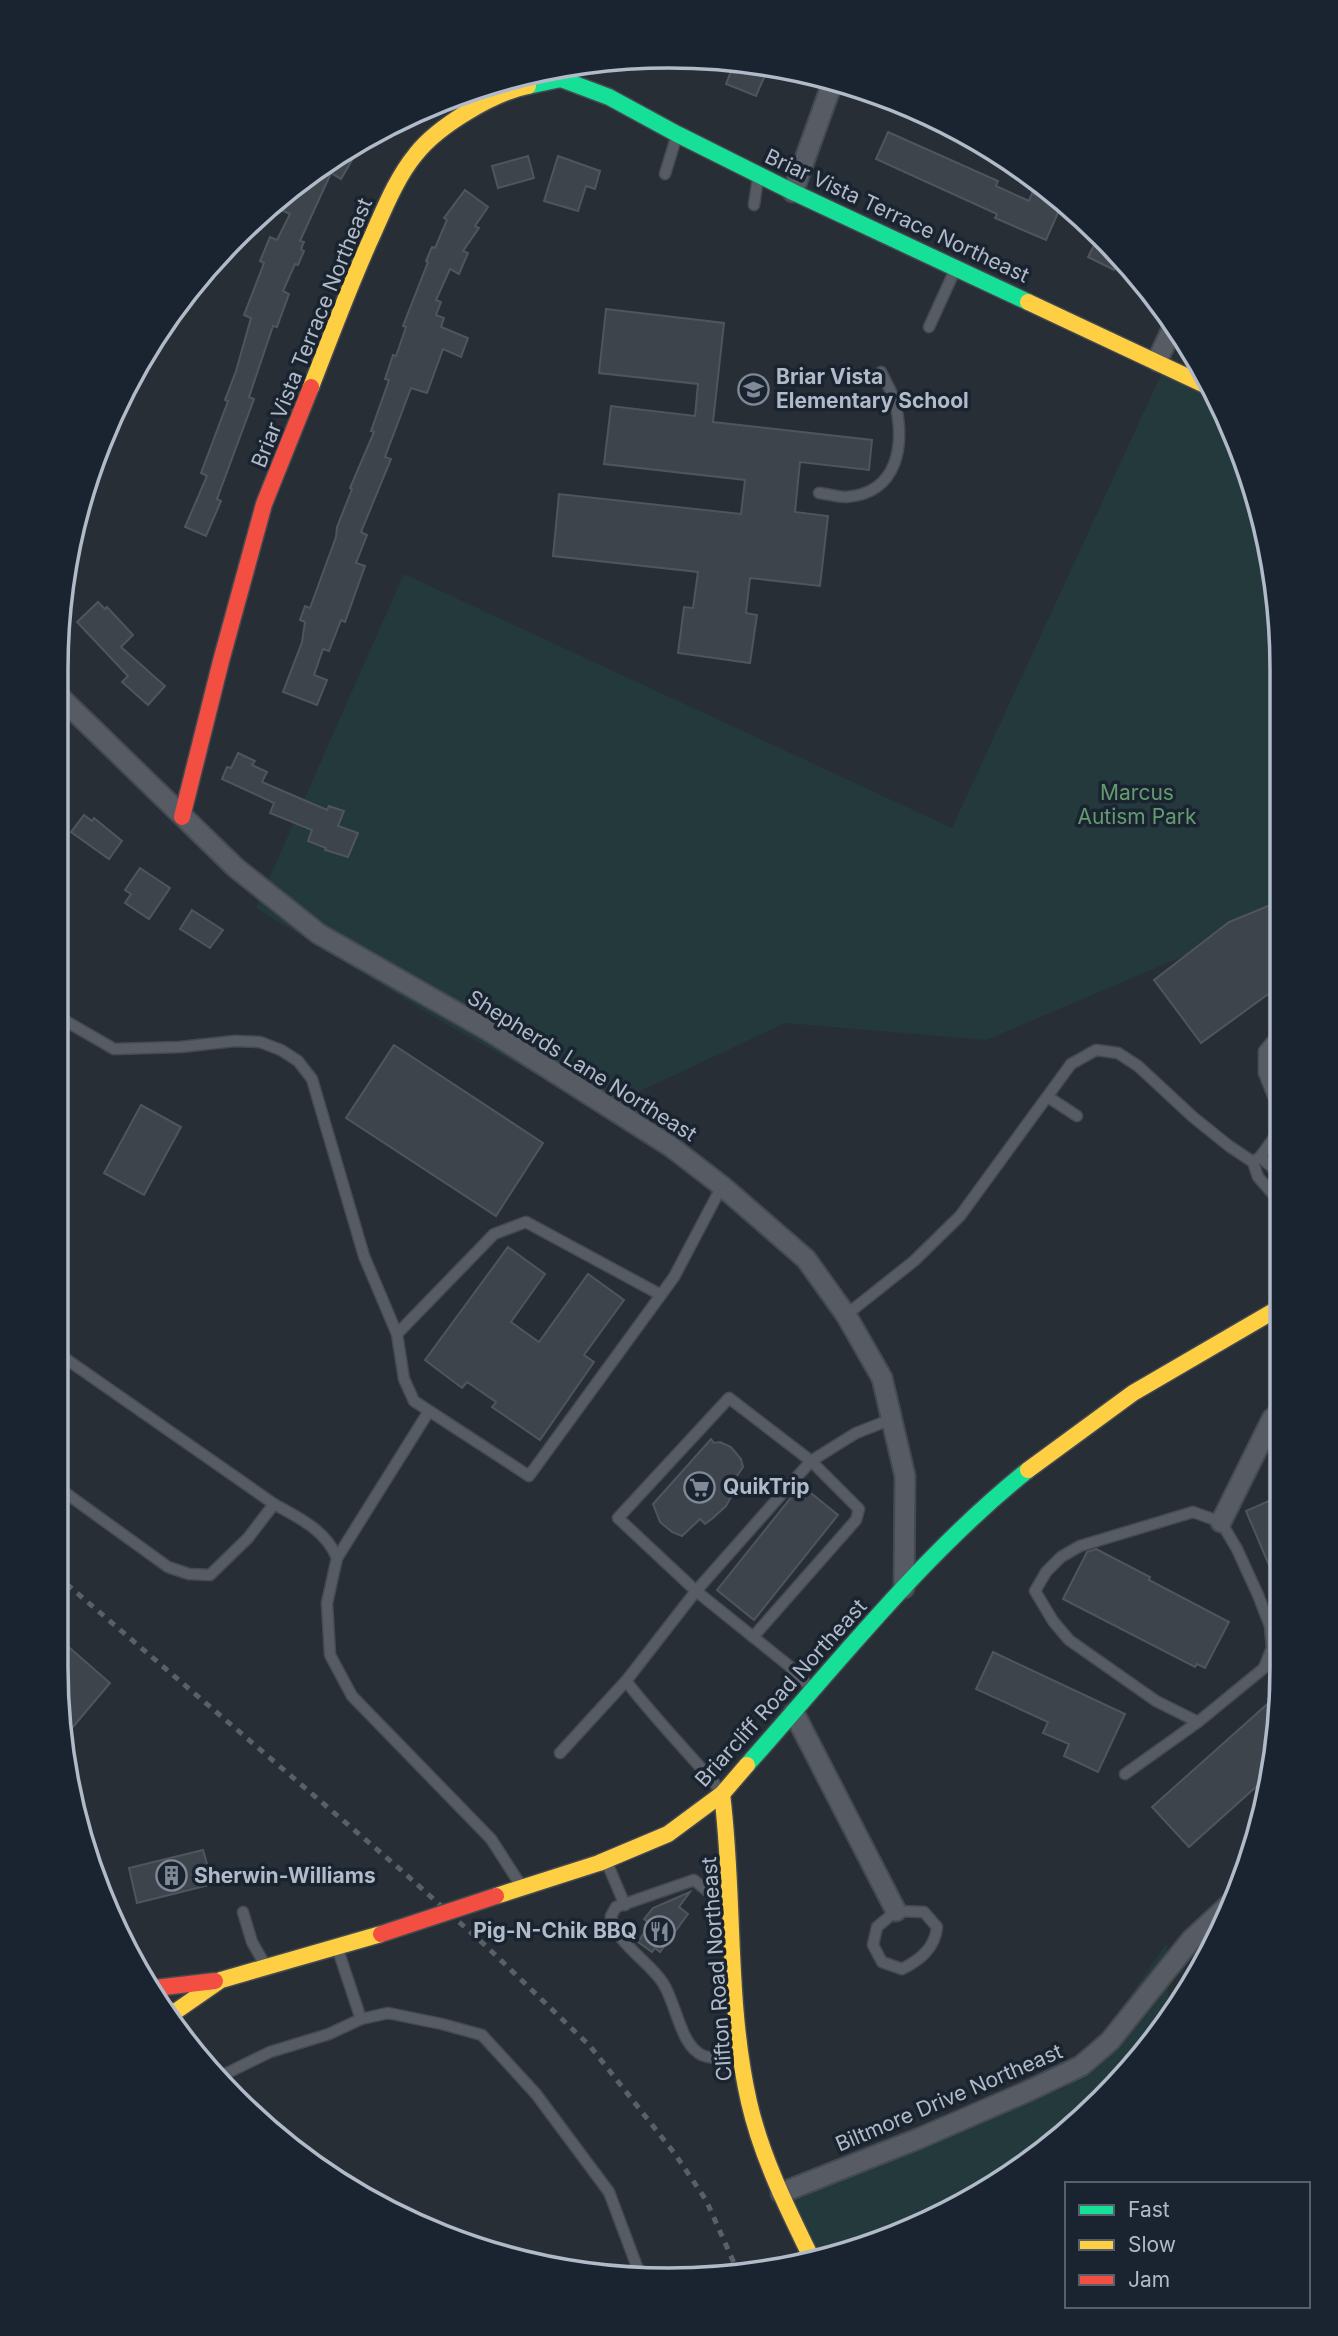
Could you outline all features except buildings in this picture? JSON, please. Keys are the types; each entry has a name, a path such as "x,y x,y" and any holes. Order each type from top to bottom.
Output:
{"main road":[{"name":"Briar Vista Terrace Northeast","path":"182,817 264,504 388,200 416,154 452,121 514,89 561,79 609,97 793,192 1195,380"},
{"name":"Briarcliff Road Northeast","path":"176,2010 221,1980 381,1934 606,1861 668,1834 722,1794 904,1588 1000,1493 1055,1449 1133,1394 1270,1310"},
{"name":"Clifton Road Northeast","path":"722,1794 728,1832 741,2057 754,2120 781,2193 808,2251"},
{"path":"161,1987 221,1980"}],"street":[{"path":"793,192 829,90"},
{"path":"1157,361 1169,335"},
{"name":"Shepherds Lane Northeast","path":"68,705 241,872 319,934 502,1039 670,1146 722,1186 806,1259 846,1315 881,1378 905,1476 904,1588"},
{"path":"1221,1522 1270,1423"},
{"path":"794,1713 896,1911"},
{"name":"Biltmore Drive Northeast","path":"781,2193 919,2138 1081,2066 1110,2041 1191,1940 1215,1917"}],"lane":[{"path":"665,174 677,134"},
{"path":"754,205 758,174"},
{"path":"929,327 956,268"},
{"path":"819,493 846,497 873,490 891,473 898,452 899,426 894,400 881,372"},
{"path":"68,1022 114,1049 180,1047 235,1041 260,1042 281,1050 298,1061 312,1079 364,1256 397,1334 404,1379 414,1401 529,1476 674,1277 722,1186"},
{"path":"1270,1044 1264,1051 1264,1073 1270,1088"},
{"path":"846,1315 914,1261 960,1216 1071,1064 1096,1050 1118,1053 1138,1066 1229,1146 1270,1168"},
{"path":"1048,1097 1077,1116"},
{"path":"1270,1142 1256,1159 1258,1177 1270,1191"},
{"path":"397,1334 494,1234 526,1222 661,1295"},
{"path":"68,1360 274,1504 315,1528 332,1544 337,1558"},
{"path":"753,1637 856,1520 859,1509 811,1461 729,1398 618,1518 696,1591 814,1690"},
{"path":"429,1411 337,1558 327,1603 330,1655 352,1696 491,1839 522,1888"},
{"path":"560,1754 626,1681 696,1591 811,1461 856,1433 891,1419"},
{"path":"68,1495 168,1567 189,1574 210,1575 248,1538 274,1504"},
{"path":"1198,1722 1156,1701 1069,1640 1035,1591 1046,1572 1061,1557 1080,1546 1193,1512 1221,1522 1237,1549 1270,1626"},
{"path":"1125,1774 1198,1722 1264,1668 1270,1653"},
{"path":"626,1681 658,1723 694,1759 722,1794"},
{"path":"606,1861 625,1905"},
{"path":"732,1898 706,1890 694,1880 616,1908 611,1916 613,1928 654,1970 665,1986 694,2050 705,2057 741,2057"},
{"path":"896,1911 924,1912 937,1927 936,1938 920,1960 902,1969 883,1962 873,1945 877,1927 896,1911"},
{"path":"243,1912 252,1941 265,1966"},
{"path":"336,1946 361,2019"},
{"path":"227,2073 270,2052 329,2034 361,2019 388,2013 482,2035 536,2094 609,2192 637,2266"}],"green space":[{"name":"Marcus Autism Park","path":"1165,366 1199,387 1208,403 1238,476 1258,552 1265,591 1270,669 1270,919 986,1040 785,1023 600,1110 444,1023 256,908 404,574 952,828"},
{"path":"1167,1943 1169,2001 1146,2033 1094,2092 1035,2144 1003,2167 935,2206 899,2222 862,2236 800,2253 771,2193 1065,2088"}],"railway":[{"path":"68,1585 401,1870 487,1947 590,2046 675,2154 706,2200 734,2264"}],"traffic: fast":[{"path":"528,86 561,79 609,97 793,192 1028,302"},
{"path":"747,1765 916,1574 952,1537 1028,1470"}],"traffic: slow":[{"path":"311,387 365,253 392,192 409,163 426,143 467,112 499,96 528,86"},
{"path":"1028,302 1195,381"},
{"path":"1028,1470 1133,1393 1270,1313"},
{"path":"496,1896 599,1863 668,1834 722,1794 747,1765"},
{"path":"722,1794 737,2026 749,2102 767,2161 808,2251"},
{"path":"176,2011 221,1980 381,1934"}],"traffic: jam":[{"path":"182,817 264,504 311,387"},
{"path":"381,1934 496,1896"},
{"path":"161,1987 215,1981"}],"place":[{"name":"Briar Vista Elementary School","path":"753,389"},
{"name":"QuikTrip","path":"700,1487"},
{"name":"Sherwin-Williams","path":"171,1876"},
{"name":"Pig-N-Chik BBQ","path":"660,1931"}]}
